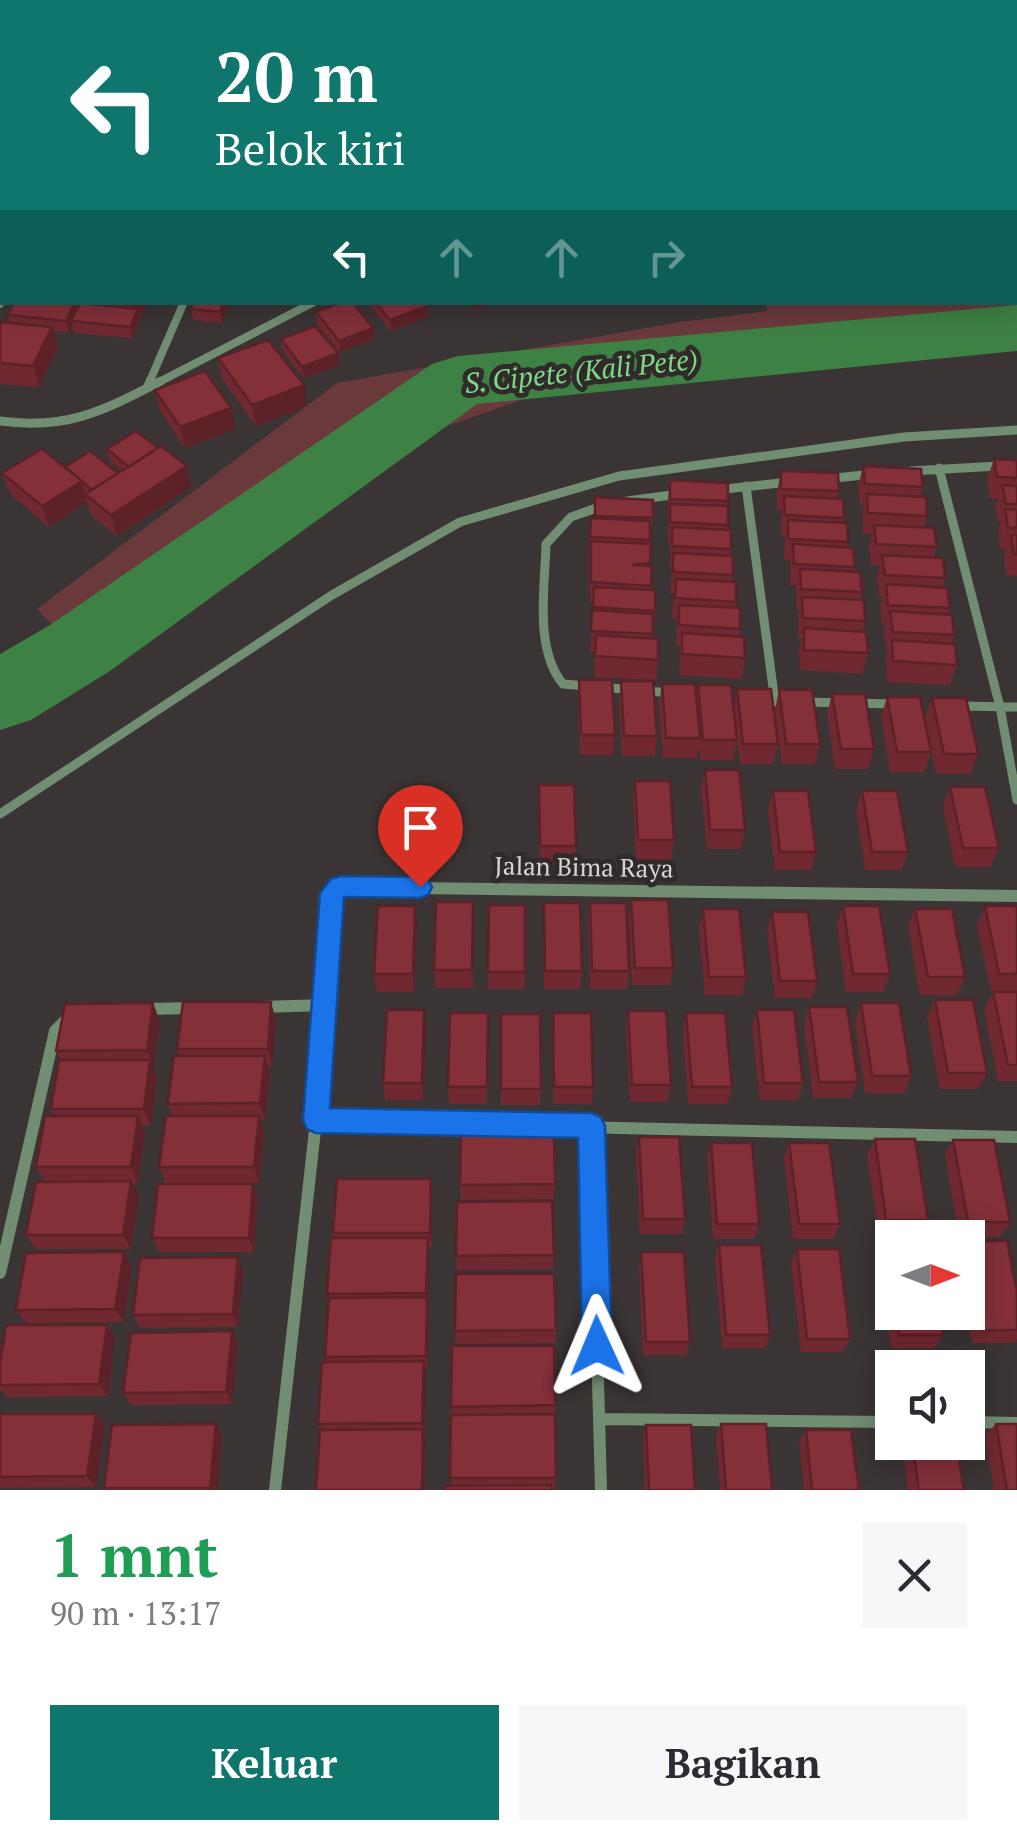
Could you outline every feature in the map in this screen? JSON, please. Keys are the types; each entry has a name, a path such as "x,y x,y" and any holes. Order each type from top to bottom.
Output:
{"street":[{"path":"146,388 183,305"},
{"path":"0,421 52,426 146,388 308,305"},
{"path":"0,814 315,606 460,522 619,476 904,437 1017,430"},
{"path":"901,472 1017,466"},
{"path":"939,468 1000,706 1017,800"},
{"path":"710,490 882,474"},
{"path":"746,486 774,702"},
{"path":"678,694 558,681 544,618 546,544 550,534 589,508 691,493"},
{"path":"756,700 906,704"},
{"path":"944,705 1017,707"},
{"name":"Jalan Bima Raya","path":"274,1490 316,1120 332,893 340,886 1017,896"},
{"path":"238,1007 326,1005"},
{"path":"127,1009 201,1008"},
{"path":"0,1273 54,1031 71,1015 90,1010"},
{"path":"316,1120 1017,1137"},
{"path":"592,1126 601,1490"},
{"path":"599,1420 875,1422"},
{"path":"985,1422 1017,1423"}],"shaded area":[{"path":"767,305 1016,305 1017,350 897,353 677,373 532,396 428,433 98,674 37,609 337,383 680,322 767,311"}],"building":[{"path":"13,305 74,305 66,321 8,315"},
{"path":"79,305 138,309 130,327 71,321"},
{"path":"193,305 222,305 220,312 191,309"},
{"path":"335,305 354,305 373,328 339,341 316,312"},
{"path":"378,305 427,306 390,320"},
{"path":"0,322 52,327 33,366 0,363"},
{"path":"315,326 338,353 302,367 281,339"},
{"path":"268,340 304,385 252,405 218,358"},
{"path":"205,371 231,408 180,427 155,390"},
{"path":"136,431 158,448 129,467 107,449"},
{"path":"161,446 187,466 111,515 85,494"},
{"path":"42,449 82,481 42,506 2,473"},
{"path":"90,451 118,473 92,490 65,467"},
{"path":"994,459 1017,460 1017,478 997,477"},
{"path":"863,466 921,469 923,487 865,484"},
{"path":"781,471 838,473 839,491 781,489"},
{"path":"670,480 728,483 728,501 670,499"},
{"path":"1002,485 1017,486 1017,504 1006,504"},
{"path":"867,494 926,497 927,516 868,513"},
{"path":"784,496 843,499 844,518 785,515"},
{"path":"595,497 653,500 653,518 595,516"},
{"path":"670,504 728,506 728,525 670,522"},
{"path":"1005,509 1017,510 1017,528 1008,528"},
{"path":"591,518 650,521 650,540 590,537"},
{"path":"788,520 847,523 848,542 788,539"},
{"path":"874,525 934,528 937,547 876,544"},
{"path":"672,527 731,530 731,549 672,546"},
{"path":"1011,535 1017,535 1017,555 1014,554"},
{"path":"591,541 651,544 650,563 632,565 652,566 651,586 591,582"},
{"path":"793,544 853,548 855,567 794,564"},
{"path":"673,553 733,556 733,575 673,572"},
{"path":"882,555 943,558 945,578 885,575"},
{"path":"800,569 860,572 862,592 801,589"},
{"path":"676,579 736,582 736,602 675,598"},
{"path":"886,584 947,588 950,608 888,605"},
{"path":"594,587 655,590 655,611 593,607"},
{"path":"802,597 864,600 865,621 803,618"},
{"path":"679,605 740,608 740,629 679,625"},
{"path":"592,610 653,614 653,634 591,631"},
{"path":"890,611 952,615 954,635 893,632"},
{"path":"804,628 866,632 868,653 804,650"},
{"path":"682,633 744,637 745,658 682,654"},
{"path":"596,635 658,639 658,660 595,656"},
{"path":"892,640 955,644 957,665 893,661"},
{"path":"579,680 612,680 615,735 581,735"},
{"path":"621,681 653,681 657,736 624,736"},
{"path":"662,684 695,684 700,738 666,738"},
{"path":"698,685 731,685 737,740 703,740"},
{"path":"737,689 771,689 778,744 743,744"},
{"path":"779,690 812,690 820,744 786,744"},
{"path":"832,694 865,694 874,749 841,749"},
{"path":"887,697 920,697 931,752 897,752"},
{"path":"932,698 966,698 978,754 944,754"},
{"path":"705,770 739,770 745,830 710,830"},
{"path":"635,781 670,781 674,840 638,840"},
{"path":"539,785 574,785 576,846 540,846"},
{"path":"950,787 985,787 999,848 963,848"},
{"path":"773,791 808,791 816,852 780,852"},
{"path":"862,791 897,791 908,852 872,852"},
{"path":"631,900 668,900 673,968 635,968"},
{"path":"436,902 473,902 472,970 434,970"},
{"path":"544,903 580,903 582,971 545,971"},
{"path":"590,903 626,903 629,971 592,971"},
{"path":"489,905 525,905 525,972 488,972"},
{"path":"378,906 415,906 413,974 374,974"},
{"path":"843,906 879,906 890,974 853,974"},
{"path":"985,906 1017,906 1017,974 999,974"},
{"path":"703,909 739,909 746,977 709,977"},
{"path":"915,909 952,909 965,977 928,977"},
{"path":"772,912 808,912 817,981 780,981"},
{"path":"993,992 1017,992 1017,1065 1008,1065"},
{"path":"935,1000 973,1000 987,1073 948,1073"},
{"path":"183,1002 271,1002 268,1049 177,1049"},
{"path":"153,1003 147,1050 56,1051 65,1004"},
{"path":"861,1003 899,1003 911,1076 872,1076"},
{"path":"809,1007 847,1007 858,1082 819,1082"},
{"path":"387,1010 424,1010 422,1083 383,1083"},
{"path":"757,1010 794,1010 803,1083 764,1083"},
{"path":"628,1011 666,1011 671,1085 632,1085"},
{"path":"450,1013 488,1013 487,1087 448,1087"},
{"path":"553,1013 591,1013 593,1087 554,1087"},
{"path":"686,1013 725,1013 732,1087 692,1087"},
{"path":"501,1014 540,1014 541,1089 501,1089"},
{"path":"174,1056 265,1056 260,1103 168,1104"},
{"path":"59,1060 150,1060 144,1109 51,1109"},
{"path":"45,1116 138,1116 131,1167 36,1167"},
{"path":"166,1116 259,1116 254,1167 159,1167"},
{"path":"554,1132 555,1184 460,1185 461,1133"},
{"path":"639,1137 679,1137 685,1219 643,1219"},
{"path":"875,1139 915,1139 928,1220 886,1220"},
{"path":"953,1140 994,1140 1010,1222 968,1220"},
{"path":"711,1143 752,1143 759,1224 717,1224"},
{"path":"789,1143 829,1143 840,1224 799,1224"},
{"path":"337,1179 431,1179 430,1233 333,1233"},
{"path":"131,1181 123,1235 26,1235 36,1182"},
{"path":"158,1184 253,1184 249,1238 152,1238"},
{"path":"552,1201 554,1255 456,1256 457,1202"},
{"path":"331,1238 428,1238 426,1293 327,1294"},
{"path":"985,1241 1007,1241 1017,1292 1017,1330 985,1330"},
{"path":"719,1245 761,1245 770,1335 726,1335"},
{"path":"797,1249 839,1249 850,1339 807,1339"},
{"path":"124,1252 115,1309 16,1310 26,1253"},
{"path":"641,1252 684,1252 690,1342 646,1342"},
{"path":"238,1257 233,1314 133,1315 140,1258"},
{"path":"456,1274 554,1274 556,1330 455,1331"},
{"path":"427,1297 426,1356 325,1357 329,1298"},
{"path":"6,1325 107,1325 99,1384 0,1385"},
{"path":"898,1330 942,1330 943,1335 899,1335"},
{"path":"232,1331 226,1392 123,1393 131,1333"},
{"path":"452,1346 554,1346 555,1405 451,1407"},
{"path":"424,1361 422,1423 318,1424 322,1362"},
{"path":"0,1414 96,1414 87,1476 0,1477"},
{"path":"555,1414 556,1478 450,1478 451,1415"},
{"path":"216,1424 210,1488 104,1488 112,1425"},
{"path":"721,1424 766,1424 772,1490 726,1490"},
{"path":"996,1424 1017,1424 1017,1490 1007,1490"},
{"path":"646,1425 691,1425 695,1490 649,1490"},
{"path":"423,1429 422,1490 316,1490 320,1430"},
{"path":"806,1430 851,1430 859,1490 812,1490"},
{"path":"915,1460 959,1460 964,1490 919,1490"},
{"path":"551,1485 552,1490 445,1490 445,1486"}],"waterway":[{"name":"S. Cipete (Kali Pete)","path":"0,696 80,648 458,381 1017,328"}],"route":[{"path":"420,887 340,886 332,893 316,1120 592,1126 597,1346"}]}
